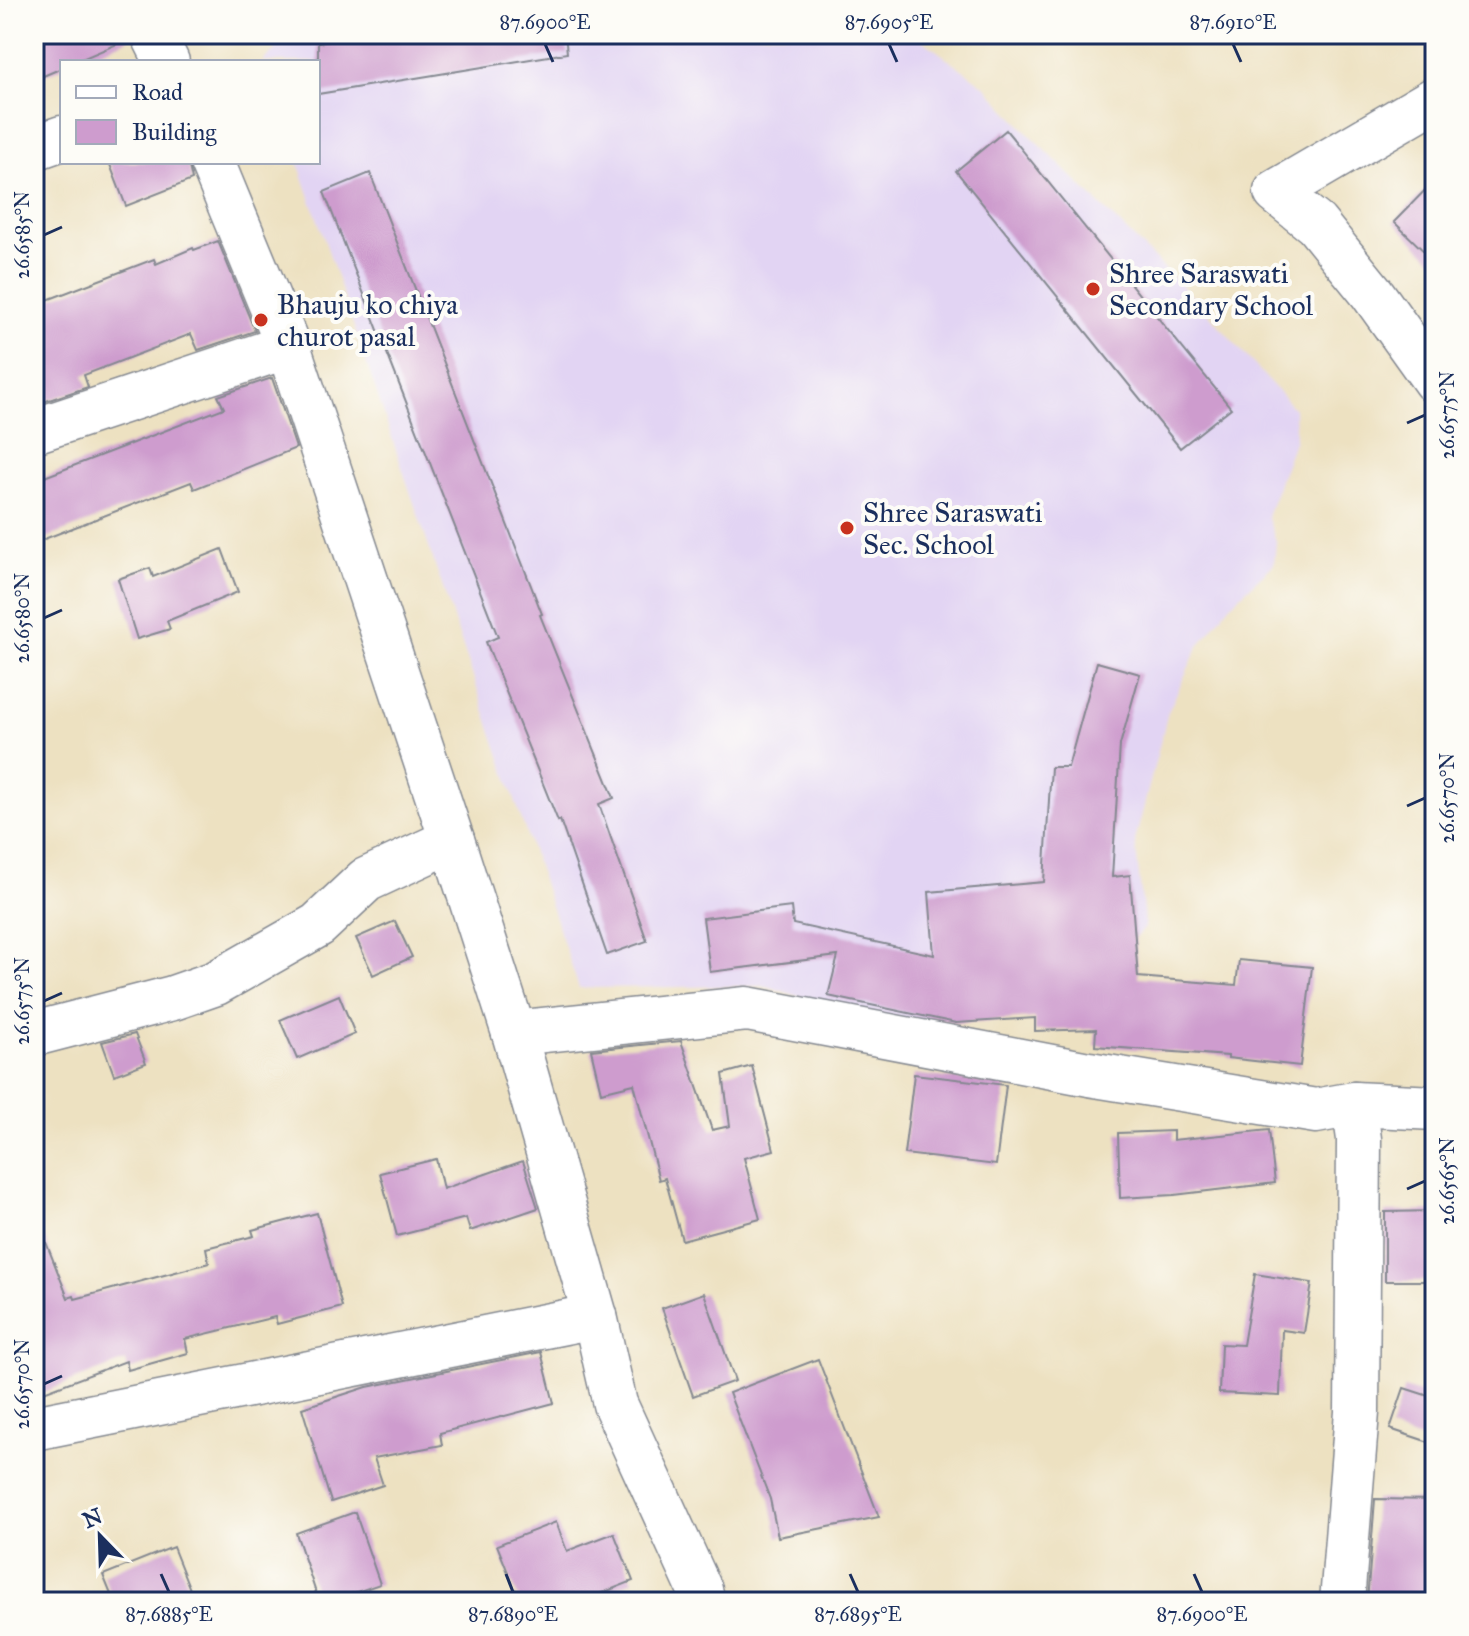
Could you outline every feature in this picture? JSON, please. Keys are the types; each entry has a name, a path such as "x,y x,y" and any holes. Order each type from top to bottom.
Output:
{"street":[{"path":"153,34 166,60"},
{"path":"1435,99 1276,192 1316,224 1372,293 1435,381"},
{"path":"34,148 60,139"},
{"path":"213,164 288,346 514,1033 595,1316 615,1404 691,1598"},
{"path":"34,431 288,346"},
{"path":"34,1034 173,998 216,983 318,925 366,880 452,840"},
{"path":"514,1033 747,1009 1089,1074 1316,1111 1354,1104 1435,1108"},
{"path":"1342,1602 1357,1412 1359,1139 1354,1104"},
{"path":"34,1428 595,1316"}],"shaded area":[{"name":"Shree Saraswati Sec. School","path":"330,34 918,34 986,87 1195,299 1294,409 1295,439 1267,516 1276,541 1274,564 1232,603 1198,647 1168,712 1135,841 1145,927 1137,936 942,946 931,1032 871,1020 767,986 579,988 299,164 320,164 320,60 264,60 277,48 329,39"}],"building":[{"path":"34,34 128,34 129,39 80,60 60,60 60,69 34,80"},
{"path":"370,34 565,34 567,53 320,94 318,43"},
{"name":"Shree Saraswati Secondary School","path":"1006,130 1231,408 1180,448 956,171"},
{"path":"110,164 188,164 192,180 126,206"},
{"path":"370,173 614,798 599,804 647,941 607,955 560,820 486,642 498,637 324,192"},
{"path":"1435,180 1435,262 1394,222"},
{"path":"218,241 255,331 198,350 191,334 84,375 88,387 34,405 34,305 154,259 156,264"},
{"path":"272,378 296,448 194,489 191,482 34,543 34,481 224,408 218,396"},
{"path":"222,549 238,592 167,621 170,629 137,639 118,579 150,568 153,577"},
{"path":"1097,662 1140,674 1120,745 1112,877 1130,875 1138,977 1236,985 1239,960 1312,967 1300,1066 1228,1056 1095,1046 1096,1029 1035,1031 1035,1018 956,1023 828,996 838,956 710,972 703,918 791,907 793,924 934,955 929,892 1044,882 1051,767 1068,767"},
{"path":"395,921 412,957 373,975 356,938"},
{"path":"339,995 355,1034 297,1059 280,1020"},
{"path":"135,1034 146,1063 114,1075 102,1042"},
{"path":"681,1041 712,1130 730,1126 723,1074 752,1066 774,1150 744,1158 760,1219 682,1240 665,1178 659,1180 634,1084 601,1092 591,1050"},
{"path":"914,1074 1006,1085 996,1165 904,1154"},
{"path":"1269,1130 1275,1183 1120,1198 1118,1133 1173,1131 1173,1140"},
{"path":"436,1159 443,1189 523,1161 538,1208 470,1231 466,1218 397,1236 380,1173"},
{"path":"1435,1211 1435,1281 1385,1281 1385,1212"},
{"path":"317,1213 342,1307 277,1324 275,1317 185,1339 188,1353 128,1370 126,1361 41,1393 34,1374 34,1217 68,1298 74,1296 75,1299 209,1263 206,1248 254,1236 252,1230"},
{"path":"1255,1274 1312,1283 1304,1333 1282,1330 1280,1396 1219,1393 1221,1344 1243,1345"},
{"path":"704,1293 735,1381 693,1396 662,1308"},
{"path":"541,1352 554,1403 440,1433 442,1445 374,1458 383,1485 331,1502 302,1408 367,1387"},
{"path":"818,1359 879,1517 778,1537 770,1499 729,1393"},
{"path":"1404,1388 1435,1398 1435,1444 1390,1429"},
{"path":"1375,1499 1435,1500 1435,1602 1367,1602"},
{"path":"355,1512 380,1584 328,1602 319,1602 296,1533"},
{"path":"556,1522 567,1551 614,1533 633,1581 579,1602 520,1602 497,1545"},
{"path":"173,1547 195,1602 114,1602 103,1575"}],"place":[{"name":"Shree Saraswati Secondary School","path":"1093,289"},
{"name":"Bhauju ko chiya churot pasal","path":"261,320"},
{"name":"Shree Saraswati Sec. School","path":"847,528"}]}
